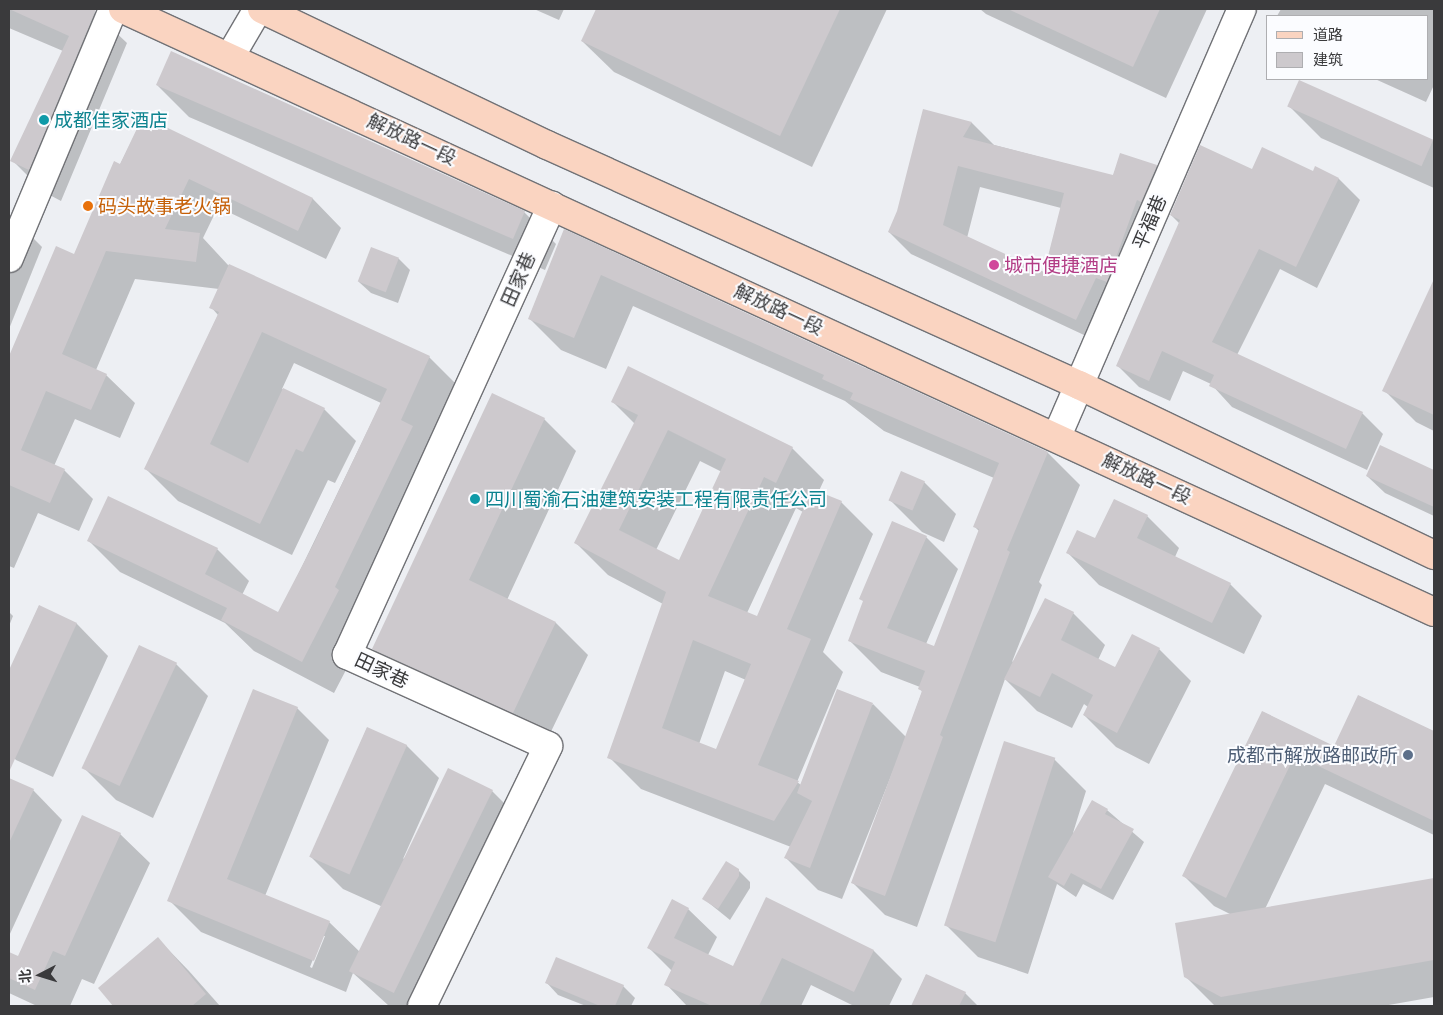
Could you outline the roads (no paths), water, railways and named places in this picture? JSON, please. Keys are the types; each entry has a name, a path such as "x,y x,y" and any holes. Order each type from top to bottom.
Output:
{"main road":[{"name":"解放路一段","path":"123,9 231,55 1434,612"},
{"path":"262,9 547,145 1079,385 1434,554"}],"street":[{"path":"9,258 113,9"},
{"path":"231,55 258,9"},
{"name":"平福巷","path":"1057,436 1242,9"},
{"name":"田家巷","path":"422,1006 548,746 347,655 552,205"}],"place":[{"name":"成都佳家酒店","path":"44,120"},
{"name":"码头故事老火锅","path":"88,206"},
{"name":"城市便捷酒店","path":"994,265"},
{"name":"四川蜀渝石油建筑安装工程有限责任公司","path":"475,499"},
{"name":"成都市解放路邮政所","path":"1408,755"}]}
